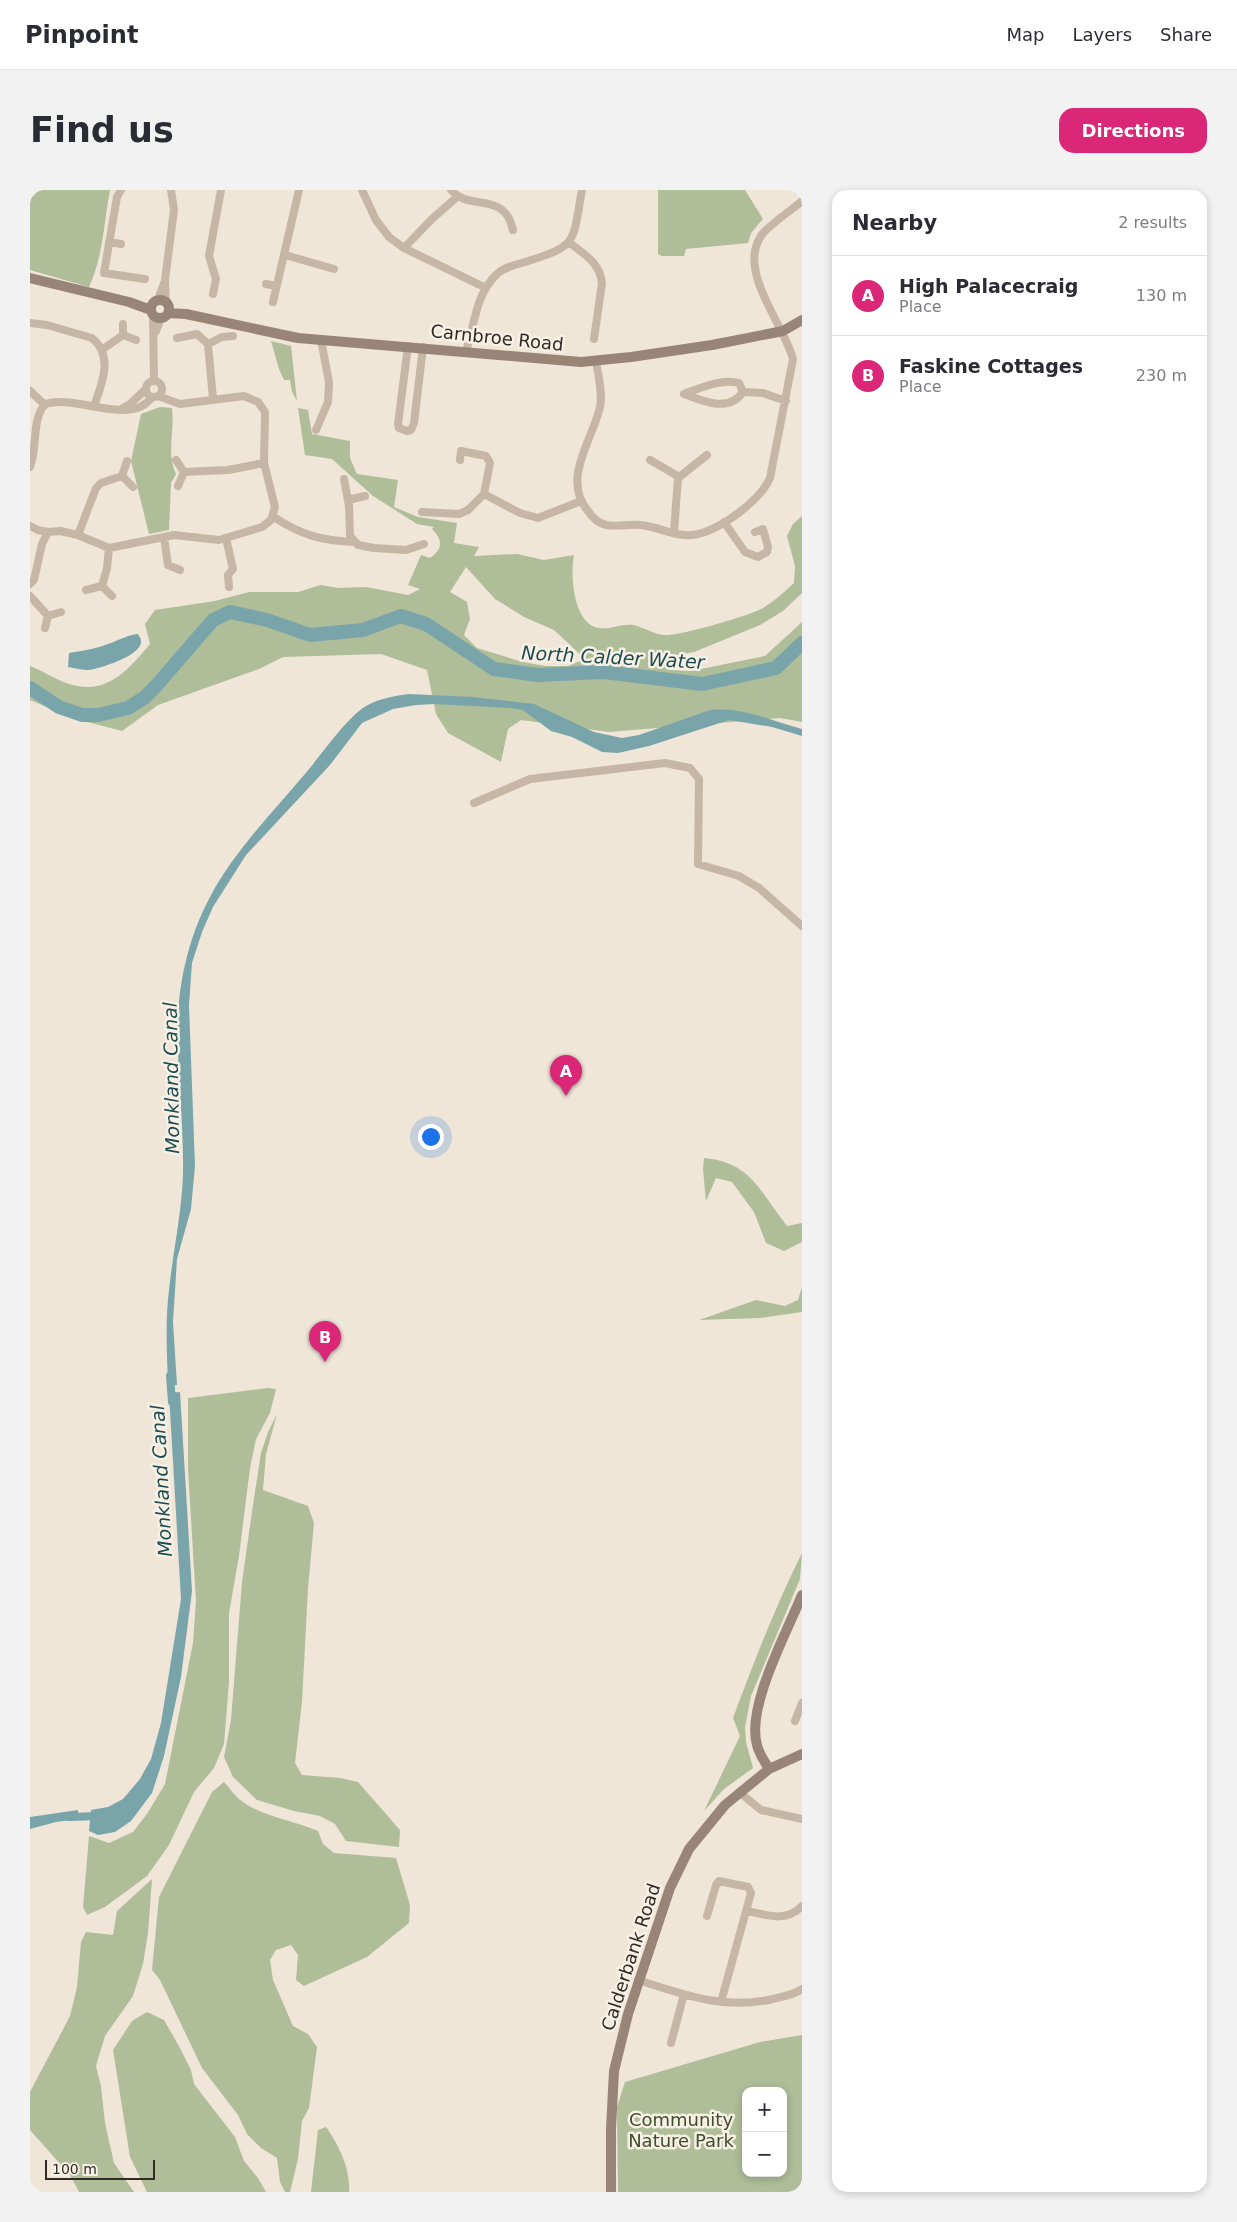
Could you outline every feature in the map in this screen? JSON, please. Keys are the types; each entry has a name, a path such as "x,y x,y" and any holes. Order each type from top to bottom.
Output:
{"street":[{"path":"121,190 117,197 104,273 145,279"},
{"path":"154,381 155,335 165,280 174,210 170,190"},
{"path":"213,294 216,279 209,256 221,190"},
{"path":"273,302 299,190"},
{"path":"362,190 376,220 389,237 404,248 486,288"},
{"path":"451,190 458,197 487,203 504,210 510,216 513,230"},
{"path":"466,351 477,304 486,288 499,272 557,252 570,243 574,236 582,190"},
{"path":"404,248 433,218 458,197"},
{"path":"596,361 601,405 578,469 580,501 596,520 605,524 642,525 691,535 724,522 765,488 774,462 793,359 790,344 758,282 755,271 756,252 761,236 802,201"},
{"path":"109,242 121,244"},
{"path":"570,243 594,262 601,274 602,283 594,339"},
{"path":"285,255 323,270 334,269"},
{"name":"Carnbroe Road","path":"30,278 129,302 289,336 567,361 596,361 712,345 783,331 802,320"},
{"path":"266,284 276,286"},
{"path":"30,323 47,325 92,338 103,349 104,373 94,406"},
{"path":"103,349 123,335 124,324"},
{"path":"177,338 197,334 208,344 212,399"},
{"path":"123,335 136,340"},
{"path":"208,344 222,337 233,336"},
{"path":"316,430 328,402 329,382 321,340"},
{"path":"408,346 398,424 399,428 407,431 411,430 414,424 423,347"},
{"path":"31,463 38,415 45,405 57,401 120,410 132,410 143,406 157,394 160,383 154,381 149,383 146,389 130,404 120,410"},
{"path":"731,381 738,383 744,392 740,397 730,402 713,404 684,394 702,387 731,381"},
{"path":"30,526 48,532 60,531 78,535 108,548 174,535 219,540 262,527 274,517 275,507 264,463 265,412 262,406 248,397 212,399 184,404 157,394 148,394 146,389"},
{"path":"30,391 45,405"},
{"path":"744,392 763,393 786,401"},
{"path":"422,512 459,514 468,510 484,494 490,463 486,456 461,451 460,460"},
{"path":"674,532 678,478 707,455"},
{"path":"176,460 184,472"},
{"path":"650,460 678,478"},
{"path":"122,476 127,461"},
{"path":"184,472 228,470 264,463"},
{"path":"178,486 184,472"},
{"path":"122,476 133,487"},
{"path":"78,535 96,488 101,482 122,476"},
{"path":"344,479 348,500 350,536 358,545 396,551 424,544"},
{"path":"484,494 520,513 538,518 580,501"},
{"path":"348,500 365,496"},
{"path":"274,517 307,536 338,542 355,542"},
{"path":"724,522 745,552 758,557 767,552 768,547 763,529 755,532"},
{"path":"30,584 34,580 42,544 48,532"},
{"path":"164,537 168,565 180,570"},
{"path":"226,538 233,569 228,576 229,587"},
{"path":"102,586 107,568 108,548"},
{"path":"86,590 102,586"},
{"path":"102,586 112,596"},
{"path":"30,596 48,616"},
{"path":"48,616 61,612"},
{"path":"45,628 48,616"},
{"path":"474,803 530,779 665,763 690,768 699,779 698,864 740,876 760,888 802,926"},
{"path":"769,1770 757,1746 755,1727 757,1709 767,1677 802,1595"},
{"path":"795,1721 802,1703"},
{"name":"Calderbank Road","path":"611,2192 614,2072 620,2042 638,1980 670,1888 690,1849 707,1826 739,1792 769,1770 802,1754"},
{"path":"739,1792 761,1810 802,1819"},
{"path":"707,1916 716,1885 719,1881 748,1887 751,1893 747,1911 721,2002"},
{"path":"747,1911 779,1918 796,1912 802,1906"},
{"path":"638,1980 710,2002 751,2004 793,1994 802,1989"},
{"path":"671,2043 684,1994"}],"green space":[{"path":"30,190 110,190 100,252 89,287 30,270"},
{"path":"658,190 745,190 763,219 751,233 748,243 686,249 684,256 662,256 658,254"},
{"path":"271,341 291,346 297,401 292,392 290,380 284,380 279,369"},
{"path":"160,407 172,408 171,450 176,474 171,483 169,530 149,534 131,461 141,414"},
{"path":"298,408 308,410 312,434 350,441 350,458 357,474 398,480 394,507 418,517 457,523 454,543 479,547 474,556 517,554 544,560 574,555 573,586 575,598 584,618 590,625 599,628 629,625 666,635 714,625 761,609 794,583 795,566 787,536 793,524 802,516 802,593 783,611 760,625 694,652 672,656 671,670 691,671 765,656 802,622 802,722 780,718 609,732 521,720 508,729 501,762 448,733 436,714 427,670 381,654 283,657 259,669 158,705 122,731 76,719 30,700 30,666 64,682 82,687 95,686 116,678 150,644 145,624 155,610 215,601 249,592 298,592 321,585 338,588 366,587 408,595 420,589 408,585 421,555 430,558 439,548 440,541 432,529 434,527 417,524 373,496 332,459 305,455","holes":["466,567 495,599 524,617 554,630 585,659 568,666 545,666 523,662 477,648 464,635 470,619 467,602 450,592"]},
{"path":"704,1158 720,1161 744,1172 787,1226 802,1223 802,1242 784,1251 766,1243 754,1212 732,1182 716,1178 706,1201 703,1169"},
{"path":"802,1287 802,1312 760,1318 699,1320 756,1300 785,1306 798,1300"},
{"path":"267,1388 276,1389 270,1413 256,1439 229,1613 229,1682 224,1744 214,1768 194,1792 169,1845 147,1876 105,1907 87,1915 83,1907 89,1836 109,1843 133,1832 147,1814 165,1784 193,1643 196,1601 188,1469 188,1398"},
{"path":"277,1414 266,1454 263,1490 308,1506 314,1523 308,1588 302,1702 295,1763 302,1775 340,1778 358,1782 400,1830 399,1847 346,1841 335,1824 320,1816 294,1811 257,1800 233,1777 224,1757 231,1720 242,1582 261,1453"},
{"path":"802,1553 800,1579 751,1696 745,1727 746,1742 753,1768 724,1789 704,1811 740,1736 733,1718 774,1614"},
{"path":"224,1782 239,1799 257,1810 318,1831 323,1844 334,1853 396,1858 410,1905 409,1923 367,1957 304,1986 296,1980 298,1955 291,1945 276,1950 270,1960 273,1980 293,2026 308,2034 317,2047 309,2108 302,2121 298,2159 290,2192 285,2192 280,2182 277,2158 261,2148 247,2134 238,2115 202,2068 160,1980 152,1970 159,1897 212,1792"},
{"path":"152,1879 148,1933 143,1964 133,1996 105,2036 96,2066 101,2086 105,2123 114,2163 134,2192 79,2192 70,2175 30,2130 30,2092 70,2016 77,1987 81,1942 86,1932 113,1935 117,1911"},
{"path":"147,2012 164,2020 191,2070 194,2084 235,2137 244,2161 258,2178 266,2192 147,2192 130,2157 113,2050 132,2021"},
{"name":"Community Nature Park","path":"802,2035 802,2192 618,2192 617,2107 625,2082 760,2042"},
{"path":"326,2127 343,2158 348,2175 349,2192 311,2192 318,2130"}],"water":[{"path":"138,634 141,640 140,646 128,656 88,670 68,667 69,653 96,648"},
{"path":"409,694 473,697 534,704 594,732 622,738 639,735 710,710 734,711 757,715 802,729 802,736 772,727 729,720 649,746 618,753 602,752 572,737 551,731 523,710 511,708 435,704 416,705 393,709 362,723 330,765 246,855 213,907 202,932 192,963 189,1005 195,1166 191,1209 177,1259 173,1322 177,1385 168,1385 168,1302 183,1173 178,1015 181,985 192,939 203,910 230,865 343,727 360,710 368,705 383,699"},
{"path":"180,1392 192,1591 181,1677 164,1756 152,1793 131,1821 115,1832 98,1835 89,1831 91,1810 108,1807 123,1799 140,1779 151,1759 161,1723 181,1599 169,1393"},
{"path":"78,1810 78,1819 56,1822 30,1829 30,1817"}],"waterway":[{"name":"North Calder Water","path":"30,688 59,707 82,715 98,715 128,708 144,698 156,686 213,620 230,612 267,620 310,635 363,630 401,616 426,624 494,669 538,675 604,672 702,684 776,668 802,643"},
{"name":"Monkland Canal","path":"170,1376 172,1402"},
{"name":"Monkland Canal","path":"69,1817 100,1816"}],"place":[{"name":"High Palacecraig","path":"566,1096"},
{"name":"Faskine Cottages","path":"325,1362"}]}
